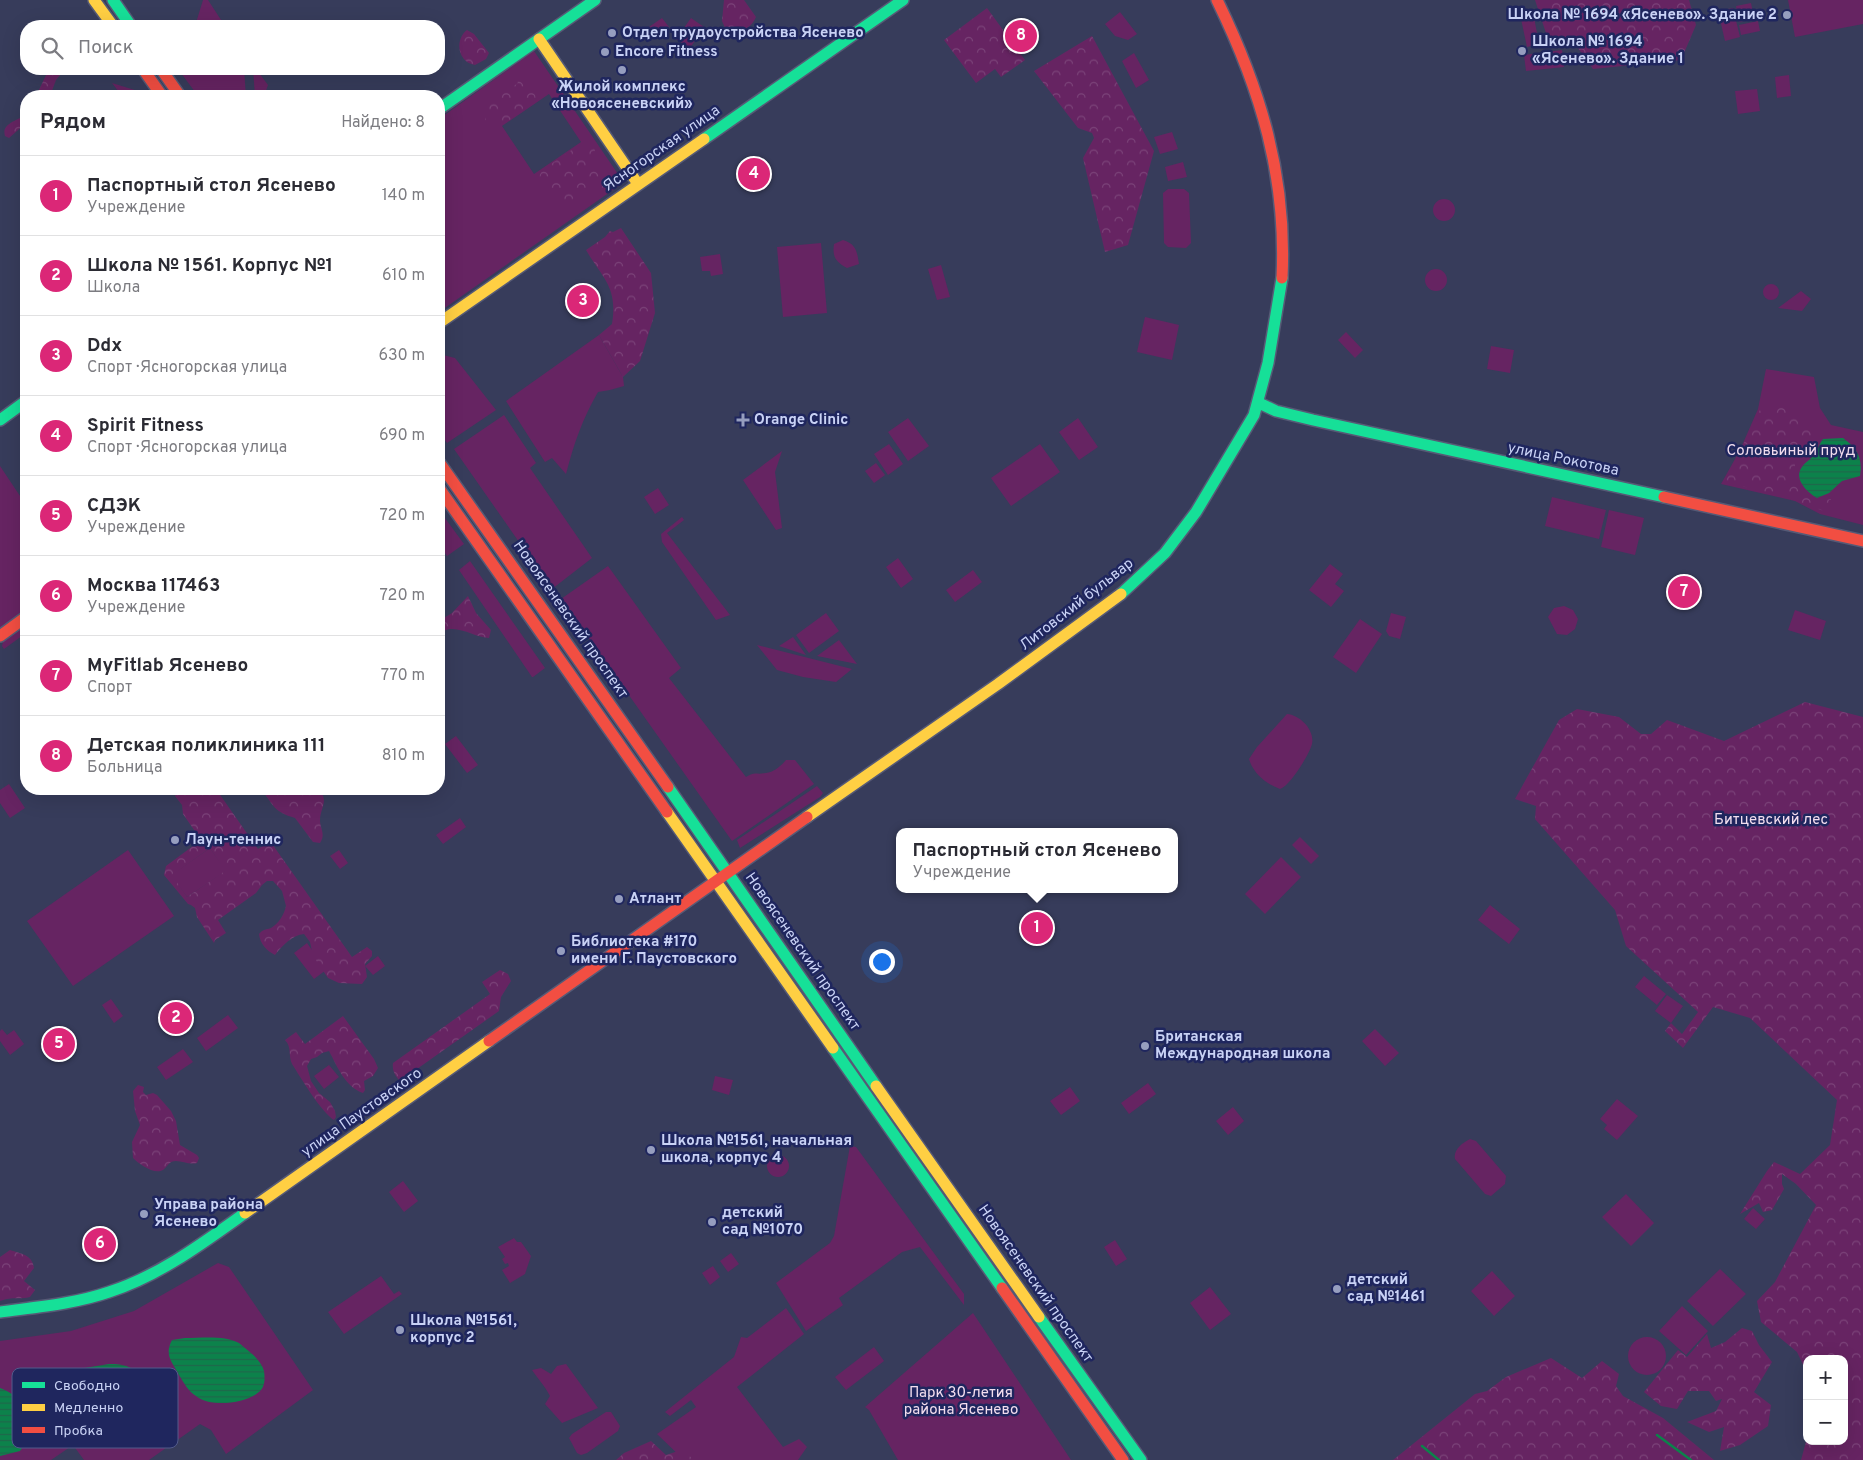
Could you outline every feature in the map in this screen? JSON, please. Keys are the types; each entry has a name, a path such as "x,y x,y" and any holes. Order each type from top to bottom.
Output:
{"main road":[{"path":"94,0 109,20"},
{"path":"113,0 127,20"},
{"path":"445,106 595,0"},
{"name":"Ясногорская улица","path":"445,319 903,0"},
{"name":"Литовский бульвар","path":"715,881 998,684 1127,589 1165,553 1196,512 1254,416 1259,403 1268,363 1281,288 1283,254 1282,206 1275,163 1262,109 1237,41 1217,0"},
{"path":"539,39 638,184"},
{"path":"147,75 158,90"},
{"path":"165,75 176,90"},
{"name":"улица Рокотова","path":"1259,403 1276,411 1331,424 1863,541"},
{"path":"0,420 20,405"},
{"name":"Новоясеневский проспект","path":"445,471 1141,1460"},
{"name":"Новоясеневский проспект","path":"445,497 1123,1460"},
{"path":"0,636 20,621"},
{"name":"улица Паустовского","path":"0,1312 80,1300 109,1292 150,1275 214,1235 715,881"}],"green space":[{"path":"203,0 208,0 221,20 197,20"},
{"path":"724,0 744,0 756,17 751,25 744,30 735,32 726,30 722,21"},
{"path":"1535,0 1689,0 1696,25 1681,60 1593,69 1575,44 1547,36"},
{"path":"1788,0 1863,0 1863,24 1795,37"},
{"path":"1751,3 1754,19 1739,22 1736,6"},
{"path":"987,8 1025,60 1001,77 995,69 976,83 944,40"},
{"path":"1733,8 1740,37 1725,41 1718,11"},
{"path":"1120,12 1137,34 1128,40 1115,36 1105,24"},
{"path":"1534,17 1539,44 1527,47 1521,19"},
{"path":"662,18 669,27 653,38 646,29"},
{"path":"691,18 704,27 690,48 676,39"},
{"path":"1758,21 1760,31 1741,35 1739,25"},
{"path":"467,30 474,34 489,53 486,59 475,65 465,60 460,50 460,39"},
{"path":"1092,36 1154,151 1128,245 1105,252 1083,158 1094,138 1092,133 1078,128 1034,71"},
{"path":"1562,50 1564,67 1526,71 1524,55"},
{"path":"534,51 620,177 620,185 445,308 445,115","holes":["549,94 581,142 534,174 502,126"]},
{"path":"1134,53 1149,80 1136,88 1122,61"},
{"path":"520,71 532,86 536,99 535,103 499,127 491,125 485,120 486,105 518,83 514,77"},
{"path":"46,75 60,75 52,90 39,90"},
{"path":"182,75 244,75 246,90 194,90"},
{"path":"253,75 260,75 268,85 266,90 255,90"},
{"path":"1789,75 1791,96 1777,98 1775,77"},
{"path":"112,83 135,90 117,90"},
{"path":"1757,89 1760,111 1738,114 1735,91"},
{"path":"20,118 20,128 9,138 5,136 4,132 5,128"},
{"path":"1172,132 1178,149 1160,154 1154,137"},
{"path":"582,143 591,144 595,150 586,163 586,167 590,171 598,167 603,168 609,180 602,189 598,188 595,184 565,206 557,202 554,191 545,192 542,190 539,185 540,176 542,170"},
{"path":"1183,162 1187,177 1168,181 1165,167"},
{"path":"1168,189 1184,189 1189,193 1191,243 1186,248 1168,247 1164,243 1163,193"},
{"path":"1444,199 1452,202 1455,210 1452,218 1444,221 1436,218 1433,210 1436,202"},
{"path":"621,228 651,273 655,313 640,361 623,377 599,335 612,324 613,301 611,292 608,284 586,250 605,237 610,231 613,232"},
{"path":"843,240 851,244 855,249 859,264 847,268 836,259 834,244"},
{"path":"821,243 827,313 783,317 777,247"},
{"path":"720,254 723,274 711,276 710,271 702,271 700,257"},
{"path":"941,265 950,297 937,300 928,269"},
{"path":"1436,269 1444,272 1447,280 1444,288 1436,291 1428,288 1425,280 1428,272"},
{"path":"1768,284 1774,284 1779,289 1777,298 1768,300 1763,295 1763,289"},
{"path":"1801,291 1811,299 1802,311 1778,308"},
{"path":"1145,317 1179,325 1172,360 1137,352"},
{"path":"1346,332 1363,350 1355,358 1338,340"},
{"path":"599,335 623,377 624,386 598,392 579,432 566,474 552,458 545,462 506,401"},
{"path":"1491,346 1514,350 1510,373 1487,369"},
{"path":"445,356 455,358 496,410 447,443 445,440"},
{"name":"Соловьиный пруд","path":"1766,369 1814,377 1820,408 1831,425 1863,432 1863,525 1820,514 1795,501 1721,484 1740,450 1758,409"},
{"path":"1784,400 1811,426 1816,437 1795,461 1795,478 1806,495 1821,501 1831,499 1832,514 1782,496 1725,482 1760,410"},
{"path":"504,415 536,463 530,468 592,558 552,589 454,449"},
{"path":"908,418 929,446 908,461 888,432"},
{"path":"1078,418 1098,447 1079,460 1059,432"},
{"path":"889,444 903,464 888,475 874,454"},
{"path":"1040,444 1060,472 1011,506 991,478"},
{"path":"782,451 775,472 782,528 776,530 743,480"},
{"path":"876,463 885,475 874,483 865,471"},
{"path":"0,466 20,496 20,614 0,629"},
{"path":"658,488 669,505 655,514 644,497"},
{"path":"1552,497 1606,510 1599,539 1545,526"},
{"path":"1609,510 1644,518 1635,555 1601,547"},
{"path":"682,517 684,520 667,533 730,615 716,620 662,542 661,534"},
{"path":"445,518 464,544 447,556 445,553"},
{"path":"898,558 913,579 901,588 886,567"},
{"path":"470,561 545,668 533,677 459,570"},
{"path":"1330,564 1343,574 1335,584 1344,591 1331,607 1309,590"},
{"path":"608,566 681,668 669,678 746,777 769,772 786,760 795,760 814,784 732,841 561,599"},
{"path":"973,570 982,582 955,602 946,590"},
{"path":"468,596 476,613 491,630 489,638 457,629 445,631 445,617 452,613"},
{"path":"1564,606 1573,610 1578,619 1575,629 1567,635 1557,634 1548,617 1554,608"},
{"path":"1795,610 1826,621 1820,640 1788,630"},
{"path":"826,613 839,631 809,653 796,635"},
{"path":"1391,613 1406,617 1400,639 1389,636 1386,631"},
{"path":"1360,619 1382,634 1356,673 1333,657"},
{"path":"20,630 20,637 4,649 2,646 3,642"},
{"path":"793,637 806,655 779,646"},
{"path":"839,640 857,664 817,656"},
{"path":"757,645 852,669 836,682 803,677 777,670"},
{"name":"Битцевский лес","path":"1805,702 1863,717 1863,1460 1801,1460 1805,1445 1848,1445 1848,1355 1803,1355 1803,1365 1797,1352 1761,1322 1757,1301 1775,1282 1816,1205 1796,1184 1782,1174 1784,1189 1772,1210 1763,1212 1759,1203 1740,1214 1774,1162 1800,1174 1830,1145 1837,1100 1750,1018 1713,1007 1683,1048 1665,1031 1671,1023 1682,1034 1698,1012 1626,946 1615,910 1535,819 1536,806 1515,799 1559,720 1577,709 1619,717 1641,734 1651,734 1667,720 1724,741"},
{"path":"1287,714 1297,717 1306,724 1311,734 1312,744 1299,769 1289,782 1280,789 1261,777 1249,759 1257,747"},
{"path":"456,736 478,765 467,773 445,744"},
{"path":"9,784 25,808 10,818 0,803 0,790"},
{"path":"817,786 823,793 820,797 740,848 737,840"},
{"path":"176,795 220,795 258,849 270,841 352,957 367,947 372,951 372,956 365,964 367,977 362,984 339,983 328,978 313,956 310,942 304,934 291,939 275,955 264,947 259,934 276,924 286,906 282,891 273,881 267,881 256,893 218,920 226,933 215,940 214,943 197,917 195,908 188,904 164,875 166,866 201,840 183,814 182,805","holes":["210,848 225,871 187,897 172,875"]},
{"path":"265,795 322,795 324,804 320,820 323,834 320,843 313,842 295,818 275,808"},
{"path":"460,818 466,827 443,844 436,835"},
{"path":"1300,837 1319,856 1311,864 1292,845"},
{"path":"210,848 226,871 187,897 171,875"},
{"path":"128,850 174,916 73,986 27,921"},
{"path":"339,850 348,863 340,869 330,856"},
{"path":"1281,857 1301,877 1265,914 1245,894"},
{"path":"1490,905 1520,929 1509,944 1478,920"},
{"path":"307,943 326,970 314,979 294,953"},
{"path":"378,956 385,966 373,975 365,966"},
{"path":"500,970 508,974 511,981 501,997 499,1011 400,1081 394,1073 393,1063 490,994 482,982"},
{"path":"1644,976 1666,994 1657,1005 1635,987"},
{"path":"1667,995 1683,1006 1671,1023 1655,1011"},
{"path":"111,999 123,1016 114,1023 102,1005"},
{"path":"228,1015 238,1028 206,1051 197,1038"},
{"path":"343,1016 374,1059 378,1068 373,1076 364,1081 365,1090 363,1093 346,1081 329,1051 311,1059 307,1066 311,1081 319,1093 330,1102 335,1111 336,1117 334,1120 317,1102 292,1064 285,1040 296,1032 305,1044"},
{"path":"2,1029 7,1035 14,1030 24,1044 10,1055 0,1041 0,1031"},
{"path":"1375,1029 1399,1053 1385,1066 1362,1041"},
{"path":"183,1049 193,1062 166,1080 157,1067"},
{"path":"329,1065 339,1077 324,1089 314,1076"},
{"path":"715,1076 733,1080 729,1095 712,1090"},
{"path":"1148,1083 1156,1094 1129,1114 1121,1103"},
{"path":"138,1085 144,1087 143,1092 146,1095 153,1093 157,1095 171,1111 176,1121 180,1145 197,1155 199,1158 197,1163 191,1164 174,1161 163,1170 155,1171 143,1166 133,1158 132,1142 140,1125 135,1111 133,1091"},
{"path":"1070,1087 1080,1101 1061,1115 1050,1101"},
{"path":"1617,1099 1638,1116 1617,1140 1604,1129 1607,1125 1600,1119"},
{"path":"1233,1107 1244,1121 1228,1135 1216,1121"},
{"path":"1470,1139 1476,1141 1506,1176 1505,1184 1491,1196 1485,1194 1455,1159 1457,1150"},
{"path":"850,1146 856,1147 964,1294 964,1305 920,1247 902,1252 839,1298 843,1305 806,1331 776,1283 830,1243 834,1236"},
{"path":"778,1155 788,1162 789,1166 782,1176 778,1177 768,1170 767,1166 774,1156"},
{"path":"403,1181 418,1201 404,1212 389,1192"},
{"path":"1626,1194 1654,1223 1631,1246 1602,1217"},
{"path":"1753,1208 1765,1219 1756,1229 1744,1219"},
{"path":"514,1238 517,1242 521,1242 531,1256 525,1274 510,1283 502,1270 509,1266 508,1263 505,1264 502,1259 505,1257 498,1247"},
{"path":"1115,1240 1127,1259 1116,1266 1104,1247"},
{"path":"10,1250 25,1255 33,1263 34,1268 24,1281 35,1290 30,1297 0,1301 0,1257"},
{"path":"731,1253 739,1264 728,1272 720,1261"},
{"path":"218,1263 229,1267 313,1390 226,1454 211,1430 200,1424 178,1440 178,1368 12,1368 12,1448 69,1448 51,1460 0,1460 0,1341 71,1331 134,1311"},
{"path":"713,1266 720,1277 710,1285 702,1273"},
{"path":"1720,1269 1746,1294 1713,1326 1687,1301"},
{"path":"1492,1271 1515,1296 1494,1316 1471,1291"},
{"path":"381,1276 394,1294 399,1291 402,1294 344,1334 328,1312"},
{"path":"1210,1287 1231,1314 1210,1330 1190,1303"},
{"path":"1682,1306 1708,1331 1686,1355 1659,1331"},
{"path":"786,1308 804,1334 737,1387 783,1447 799,1439 807,1447 798,1460 684,1460 657,1434 696,1407 691,1400 670,1416 665,1412 734,1357 741,1337 747,1338"},
{"name":"Парк 30-летия района Ясенево","path":"973,1313 1071,1460 898,1460 869,1410 865,1407"},
{"path":"1742,1328 1752,1331 1759,1345 1772,1362 1754,1392 1771,1405 1768,1426 1740,1445 1720,1451 1724,1427 1709,1432 1687,1422 1716,1411 1722,1399 1716,1401 1709,1391 1688,1391 1677,1409 1661,1406 1644,1392 1678,1350 1687,1357 1707,1334 1711,1348 1725,1342"},
{"path":"1647,1337 1660,1343 1666,1356 1660,1369 1647,1375 1634,1369 1628,1356 1634,1343"},
{"path":"874,1347 884,1361 846,1390 835,1377"},
{"path":"1551,1358 1582,1378 1602,1361 1619,1374 1616,1386 1623,1396 1663,1418 1714,1460 1393,1460 1475,1394 1487,1391 1506,1377"},
{"path":"566,1364 598,1408 562,1423 545,1404 550,1396 532,1370 541,1368 551,1374 557,1366"},
{"path":"606,1412 611,1412 620,1426 618,1431 587,1453 581,1455 577,1453 569,1438 572,1434"},
{"path":"651,1441 666,1455 684,1449 693,1460 616,1460 624,1453"},
{"path":"75,1448 166,1448 149,1460 84,1460"}],"shaded area":[{"path":"1843,438 1858,454 1861,464 1860,476 1842,481 1829,493 1817,498 1802,485 1799,476 1803,465 1815,454 1823,439"},
{"path":"206,1337 233,1340 239,1343 262,1366 265,1376 261,1390 247,1399 229,1403 203,1400 191,1392 184,1384 178,1373 178,1368 175,1368 172,1362 169,1350 172,1340"},
{"path":"109,1364 130,1368 85,1368"},
{"path":"0,1388 12,1394 12,1448 22,1448 20,1451 0,1456"}],"waterway":[{"path":"1657,1435 1691,1460"},
{"path":"1422,1446 1439,1460"}],"traffic: fast":[{"path":"113,0 127,20"},
{"path":"445,105 595,0"},
{"path":"704,139 903,0"},
{"path":"1121,594 1165,553 1196,512 1254,415 1268,363 1282,278"},
{"path":"1259,403 1276,411 1313,420 1664,497"},
{"path":"0,420 20,405"},
{"path":"668,787 876,1086"},
{"path":"833,1048 1002,1288"},
{"path":"0,1312 55,1305 109,1292 127,1285 180,1258 245,1213"},
{"path":"1039,1317 1141,1460"}],"traffic: slow":[{"path":"94,0 109,20"},
{"path":"539,39 638,184"},
{"path":"445,319 704,139"},
{"path":"807,817 998,684 1121,594"},
{"path":"667,812 833,1048"},
{"path":"245,1213 489,1041"},
{"path":"876,1086 1039,1317"}],"traffic: jam":[{"path":"1217,0 1246,67 1268,135 1280,205 1282,278"},
{"path":"147,75 158,90"},
{"path":"165,75 176,90"},
{"path":"445,471 668,787"},
{"path":"445,497 667,812"},
{"path":"1664,497 1863,541"},
{"path":"0,636 20,621"},
{"path":"489,1041 807,817"},
{"path":"1002,1288 1123,1460"}],"place":[{"name":"Школа № 1694 «Ясенево». Здание 2","path":"1787,15"},
{"name":"Отдел трудоустройства Ясенево","path":"612,33"},
{"name":"Детская поликлиника 111","path":"1021,36"},
{"name":"Школа № 1694 «Ясенево». Здание 1","path":"1522,51"},
{"name":"Encore Fitness","path":"605,52"},
{"name":"Жилой комплекс «Новоясеневский»","path":"622,70"},
{"name":"Spirit Fitness","path":"754,174"},
{"name":"Ddx","path":"583,301"},
{"name":"Orange Clinic","path":"743,420"},
{"name":"MyFitlab Ясенево","path":"1684,592"},
{"name":"Лаун-теннис","path":"175,840"},
{"name":"Атлант","path":"619,899"},
{"name":"Паспортный стол Ясенево","path":"1037,928"},
{"name":"Библиотека #170 имени Г. Паустовского","path":"561,951"},
{"name":"Школа № 1561. Корпус №1","path":"176,1018"},
{"name":"СДЭК","path":"59,1044"},
{"name":"Британская Международная школа","path":"1145,1046"},
{"name":"Школа №1561, начальная школа, корпус 4","path":"651,1150"},
{"name":"Управа района Ясенево","path":"144,1214"},
{"name":"детский сад №1070","path":"712,1222"},
{"name":"Москва 117463","path":"100,1244"},
{"name":"детский сад №1461","path":"1337,1289"},
{"name":"Школа №1561, корпус 2","path":"400,1330"}]}
